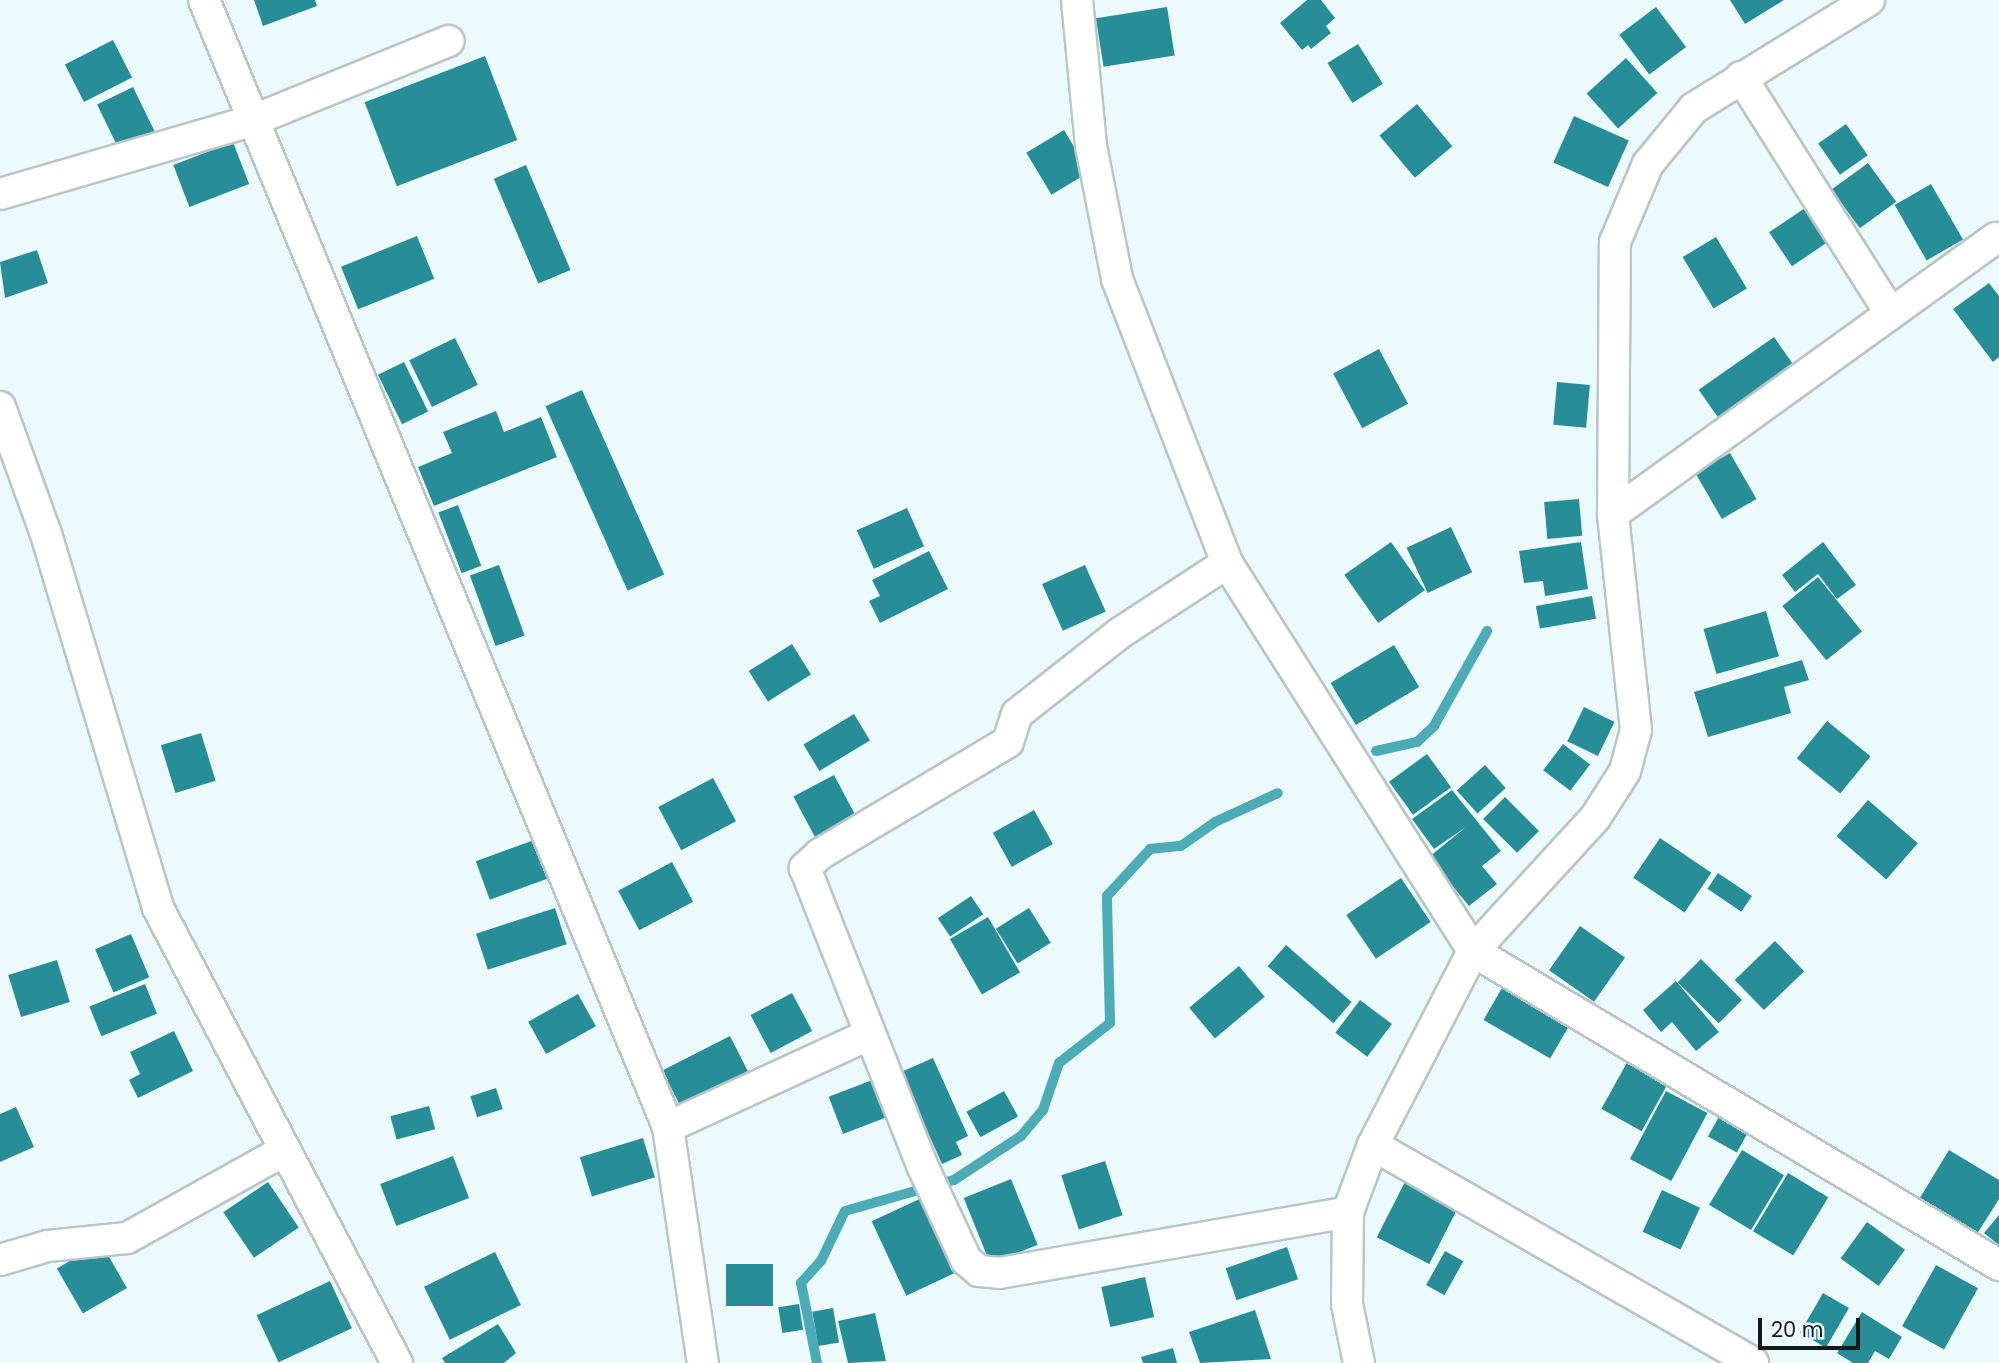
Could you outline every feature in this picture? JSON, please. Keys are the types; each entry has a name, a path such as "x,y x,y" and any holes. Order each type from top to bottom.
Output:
{"street":[{"path":"204,0 668,1127 703,1363"},
{"path":"1077,0 1091,146 1117,279 1227,563 1473,951 1999,1265"},
{"path":"1359,1363 1347,1304 1348,1212 1373,1145 1473,951 1595,818 1625,772 1636,730 1613,514 1615,242 1648,164 1694,108 1869,0"},
{"path":"0,194 254,120 449,41"},
{"path":"1741,77 1891,314"},
{"path":"1613,514 1996,238"},
{"path":"0,407 46,534 158,908 283,1151 397,1363"},
{"path":"1227,563 1120,633 1017,715 1008,742 820,854 805,868 868,1035 922,1166 966,1260 979,1271 1000,1273 1348,1212"},
{"path":"668,1127 868,1035"},
{"path":"1373,1145 1753,1363"},
{"path":"0,1260 48,1246 127,1238 283,1151"}],"building":[{"path":"254,0 315,0 317,6 263,26"},
{"path":"1307,0 1321,0 1335,18 1326,26 1331,33 1311,49 1308,45 1302,50 1280,23"},
{"path":"1730,0 1784,0 1745,24"},
{"path":"1167,7 1175,55 1104,67 1096,18"},
{"path":"1656,7 1686,47 1649,75 1619,35"},
{"path":"113,40 132,77 84,102 65,65"},
{"path":"1358,44 1383,84 1352,103 1327,63"},
{"path":"485,56 517,140 397,186 365,102"},
{"path":"1626,58 1657,93 1618,128 1587,93"},
{"path":"133,87 155,133 119,150 97,105"},
{"path":"1417,104 1452,146 1415,178 1379,135"},
{"path":"1574,116 1629,140 1608,187 1553,163"},
{"path":"1846,124 1868,155 1840,175 1818,144"},
{"path":"1064,130 1089,172 1052,195 1026,153"},
{"path":"233,142 249,184 189,207 173,165"},
{"path":"1868,163 1896,202 1860,228 1832,189"},
{"path":"526,165 571,270 538,284 494,179"},
{"path":"1931,184 1963,239 1927,260 1895,205"},
{"path":"1808,206 1831,240 1792,266 1769,232"},
{"path":"417,236 434,279 358,309 341,267"},
{"path":"1716,237 1747,288 1713,309 1683,257"},
{"path":"37,250 48,283 5,298 0,262"},
{"path":"1989,283 1999,296 1999,357 1993,362 1953,309"},
{"path":"1774,337 1801,376 1726,428 1699,390"},
{"path":"455,338 478,385 432,407 409,360"},
{"path":"1379,349 1408,404 1362,428 1333,373"},
{"path":"404,362 428,411 402,424 378,375"},
{"path":"1557,382 1590,385 1586,428 1553,425"},
{"path":"582,390 664,575 628,591 545,406"},
{"path":"496,411 504,432 541,417 557,457 434,506 418,467 452,453 443,432"},
{"path":"1730,453 1756,499 1722,519 1695,473"},
{"path":"1579,499 1582,536 1547,539 1544,502"},
{"path":"458,505 481,566 462,573 438,513"},
{"path":"907,508 924,546 874,569 857,530"},
{"path":"1451,527 1472,572 1428,593 1407,548"},
{"path":"1391,542 1425,590 1378,623 1344,575"},
{"path":"1581,542 1588,589 1545,596 1543,581 1524,583 1519,551"},
{"path":"1823,542 1856,585 1837,599 1818,574 1795,592 1782,575"},
{"path":"929,551 948,589 880,623 869,601 880,596 872,580"},
{"path":"499,565 525,635 496,646 470,576"},
{"path":"1085,565 1106,612 1063,631 1042,584"},
{"path":"1818,577 1862,631 1826,660 1782,606"},
{"path":"1592,596 1596,619 1540,629 1536,606"},
{"path":"1766,611 1779,656 1716,674 1704,629"},
{"path":"792,644 811,675 768,702 749,671"},
{"path":"1394,645 1419,687 1356,725 1331,683"},
{"path":"1802,660 1809,680 1784,687 1791,713 1708,737 1694,692"},
{"path":"1584,707 1615,722 1598,756 1567,741"},
{"path":"854,714 870,741 819,771 803,744"},
{"path":"1827,721 1871,756 1840,794 1797,758"},
{"path":"201,733 216,781 175,793 161,745"},
{"path":"1563,744 1590,764 1570,791 1543,770"},
{"path":"1427,754 1451,787 1413,815 1389,782"},
{"path":"1485,765 1506,788 1478,813 1457,790"},
{"path":"834,775 856,816 815,838 793,797"},
{"path":"713,778 736,821 681,850 658,807"},
{"path":"1452,790 1501,851 1482,866 1497,884 1469,906 1429,857 1466,827 1434,849 1412,819"},
{"path":"1505,797 1539,831 1517,853 1483,819"},
{"path":"1868,800 1918,843 1886,880 1837,836"},
{"path":"1034,810 1053,844 1012,867 993,833"},
{"path":"1660,838 1711,873 1685,912 1633,878"},
{"path":"534,840 548,879 490,900 476,861"},
{"path":"672,862 693,902 639,930 618,891"},
{"path":"1718,873 1752,896 1741,912 1707,889"},
{"path":"1401,878 1431,922 1376,959 1346,915"},
{"path":"971,896 983,914 950,937 938,918"},
{"path":"555,908 567,944 488,970 476,934"},
{"path":"1029,908 1051,943 1018,963 996,929"},
{"path":"988,917 1020,972 982,994 950,939"},
{"path":"1580,926 1625,958 1594,1002 1549,970"},
{"path":"131,934 149,977 113,993 95,949"},
{"path":"1775,941 1804,971 1764,1010 1735,980"},
{"path":"1286,945 1352,1002 1333,1023 1268,966"},
{"path":"1701,959 1742,1000 1719,1023 1678,982"},
{"path":"57,960 70,1002 21,1017 8,975"},
{"path":"1239,966 1265,997 1215,1038 1189,1008"},
{"path":"1506,981 1573,1020 1550,1058 1484,1020"},
{"path":"1676,981 1719,1032 1696,1051 1672,1022 1661,1032 1643,1010"},
{"path":"145,984 157,1014 101,1036 89,1006"},
{"path":"792,993 812,1031 771,1053 751,1015"},
{"path":"578,994 596,1026 546,1054 528,1022"},
{"path":"1360,1000 1392,1024 1367,1057 1335,1033"},
{"path":"174,1031 193,1071 138,1098 129,1080 140,1074 130,1052"},
{"path":"730,1036 748,1072 680,1106 662,1071"},
{"path":"933,1058 968,1136 956,1142 962,1155 942,1164 901,1072"},
{"path":"1629,1059 1669,1081 1642,1131 1601,1109"},
{"path":"880,1077 894,1114 843,1134 829,1097"},
{"path":"496,1088 503,1109 477,1117 470,1096"},
{"path":"1004,1091 1018,1116 980,1137 966,1112"},
{"path":"1666,1091 1707,1113 1671,1181 1630,1159"},
{"path":"429,1106 435,1129 397,1140 390,1116"},
{"path":"16,1107 34,1147 0,1162 0,1114"},
{"path":"1721,1113 1750,1129 1737,1153 1708,1137"},
{"path":"643,1138 655,1177 592,1197 580,1157"},
{"path":"1742,1150 1784,1175 1751,1230 1709,1205"},
{"path":"1949,1150 1999,1180 1999,1199 1975,1237 1918,1201"},
{"path":"453,1156 469,1198 396,1226 380,1184"},
{"path":"1105,1161 1123,1215 1079,1229 1061,1175"},
{"path":"1788,1173 1828,1197 1793,1255 1753,1231"},
{"path":"1409,1174 1462,1201 1429,1264 1377,1237"},
{"path":"1011,1179 1038,1245 990,1264 964,1198"},
{"path":"268,1182 299,1228 254,1258 223,1212"},
{"path":"1662,1190 1700,1208 1681,1249 1643,1232"},
{"path":"926,1196 961,1270 906,1296 872,1221"},
{"path":"1999,1215 1999,1245 1984,1233"},
{"path":"1867,1222 1905,1250 1879,1286 1841,1258"},
{"path":"101,1243 127,1288 83,1314 57,1268"},
{"path":"1287,1247 1298,1279 1237,1300 1226,1268"},
{"path":"1445,1251 1463,1261 1444,1295 1426,1285"},
{"path":"495,1252 521,1305 450,1340 424,1287"},
{"path":"726,1264 773,1264 773,1306 726,1306"},
{"path":"1936,1265 1978,1288 1944,1349 1902,1326"},
{"path":"1145,1277 1154,1317 1110,1327 1101,1287"},
{"path":"330,1281 352,1328 279,1362 257,1315"},
{"path":"1823,1293 1849,1308 1826,1348 1800,1333"},
{"path":"799,1304 803,1330 782,1333 778,1307"},
{"path":"833,1308 839,1342 818,1346 812,1312"},
{"path":"1255,1310 1271,1359 1200,1363 1189,1332"},
{"path":"1862,1312 1902,1337 1889,1359 1875,1351 1868,1363 1853,1363 1837,1353"},
{"path":"875,1313 886,1361 848,1363 838,1321"},
{"path":"498,1324 516,1353 504,1363 445,1363 442,1358"},
{"path":"1173,1348 1177,1363 1143,1363 1141,1357"}],"waterway":[{"path":"1376,751 1417,742 1434,726 1487,631"},
{"path":"817,1363 801,1283 821,1261 845,1211 954,1180 1021,1136 1043,1110 1059,1063 1110,1023 1107,896 1150,849 1181,846 1215,822 1278,793"}]}
